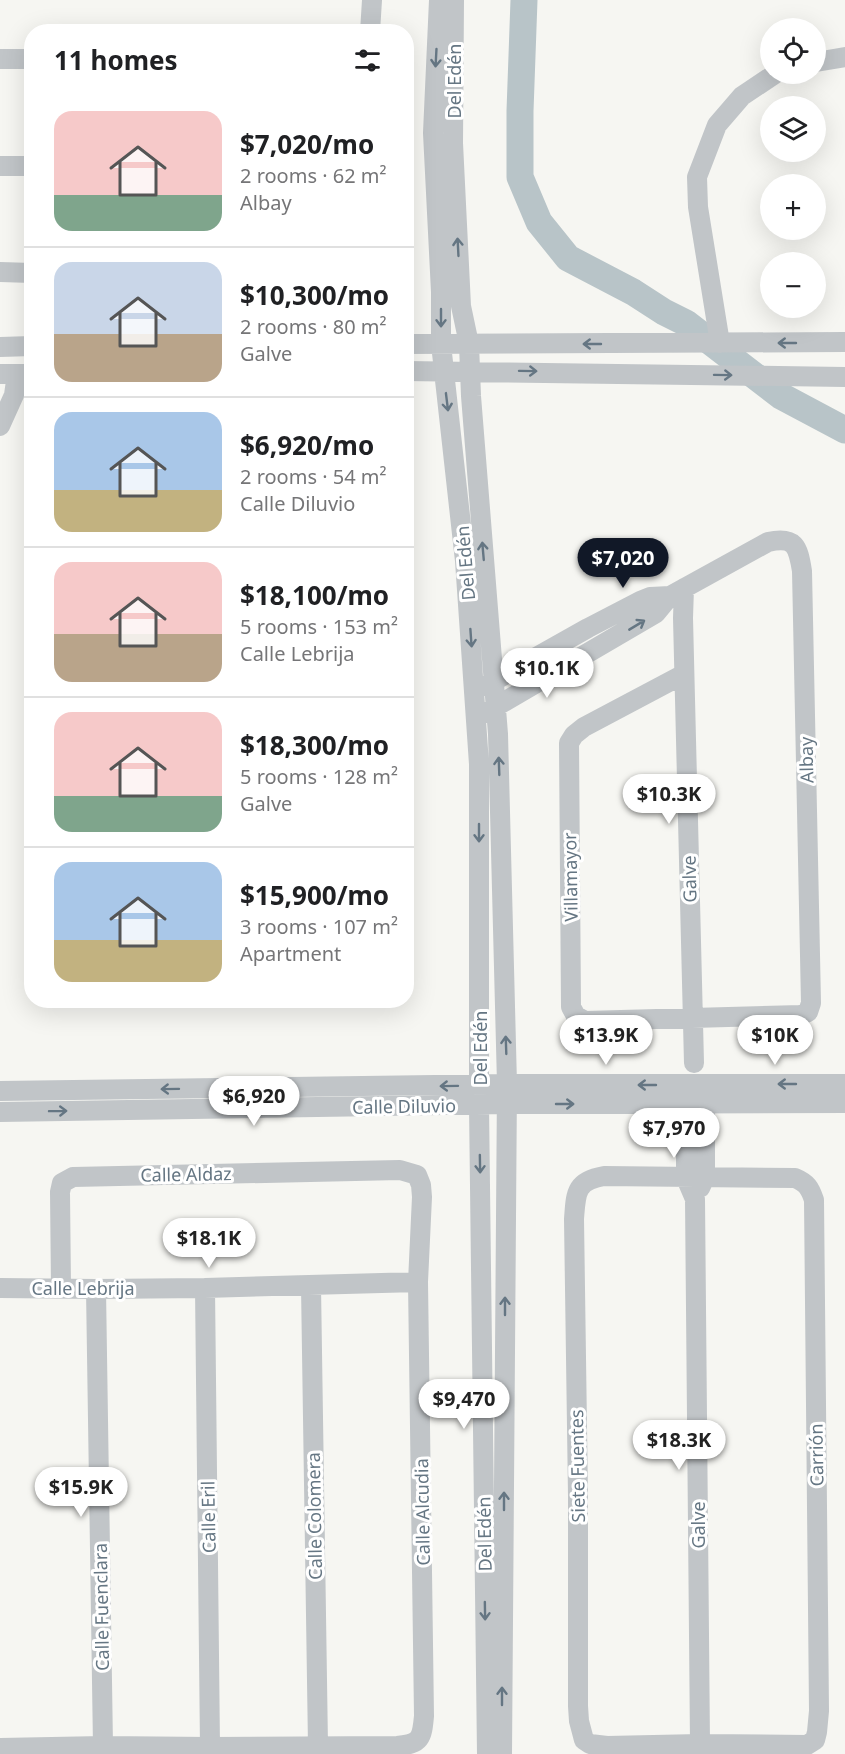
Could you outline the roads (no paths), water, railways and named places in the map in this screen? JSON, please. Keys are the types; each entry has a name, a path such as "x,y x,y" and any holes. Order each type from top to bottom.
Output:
{"street":[{"path":"370,24 372,0"},
{"name":"Del Edén","path":"439,0 433,133 441,292 441,344 465,561 479,764 479,1095 487,1754"},
{"name":"Del Edén","path":"454,0 453,142 461,306 469,344 498,735 507,1084 502,1754"},
{"path":"826,60 845,57"},
{"path":"0,59 24,59"},
{"path":"720,343 698,207 697,177 717,125 742,96 760,84"},
{"path":"0,166 24,166"},
{"path":"0,272 24,273"},
{"path":"414,344 845,342"},
{"path":"0,346 24,346"},
{"path":"414,371 845,377"},
{"path":"0,426 14,395 16,374"},
{"name":"Albay","path":"476,718 656,613 677,592 768,542 779,540 790,542 795,546 800,556 802,582 811,1003 808,1012 801,1015 698,1018"},
{"name":"Albay","path":"475,692 640,601 677,592"},
{"name":"Galve","path":"677,592 683,618 698,1018 694,1063"},
{"name":"Villamayor","path":"684,674 584,727 574,735 569,743 571,1007 576,1016 585,1021 698,1018"},
{"path":"0,1091 479,1095 507,1084 696,1094 845,1084"},
{"path":"695,1178 696,1094"},
{"name":"Calle Diluvio","path":"0,1112 479,1095 507,1104 696,1094 845,1103"},
{"name":"Calle Aldaz","path":"61,1288 60,1192 62,1183 72,1177 400,1170 417,1174"},
{"name":"Calle Alcudia","path":"318,1746 407,1745 418,1741 422,1735 424,1716 418,1282 422,1197 417,1174"},
{"name":"Siete Fuentes","path":"695,1178 604,1176 587,1181 576,1192 574,1219 578,1706 584,1740 598,1745 700,1744"},
{"name":"Galve","path":"695,1178 700,1744"},
{"name":"Carrión","path":"695,1178 795,1178 805,1182 814,1200 819,1711 815,1740 801,1746 700,1744"},
{"name":"Calle Lebrija","path":"0,1287 205,1288 418,1282"},
{"name":"Calle Colomera","path":"311,1286 318,1746"},
{"name":"Calle Eril","path":"205,1288 210,1747"},
{"name":"Calle Fuenclara","path":"96,1289 103,1746"},
{"path":"0,1748 318,1746"}],"waterway":[{"path":"524,0 520,177 539,222 568,258 686,323 781,396 845,430"}]}
